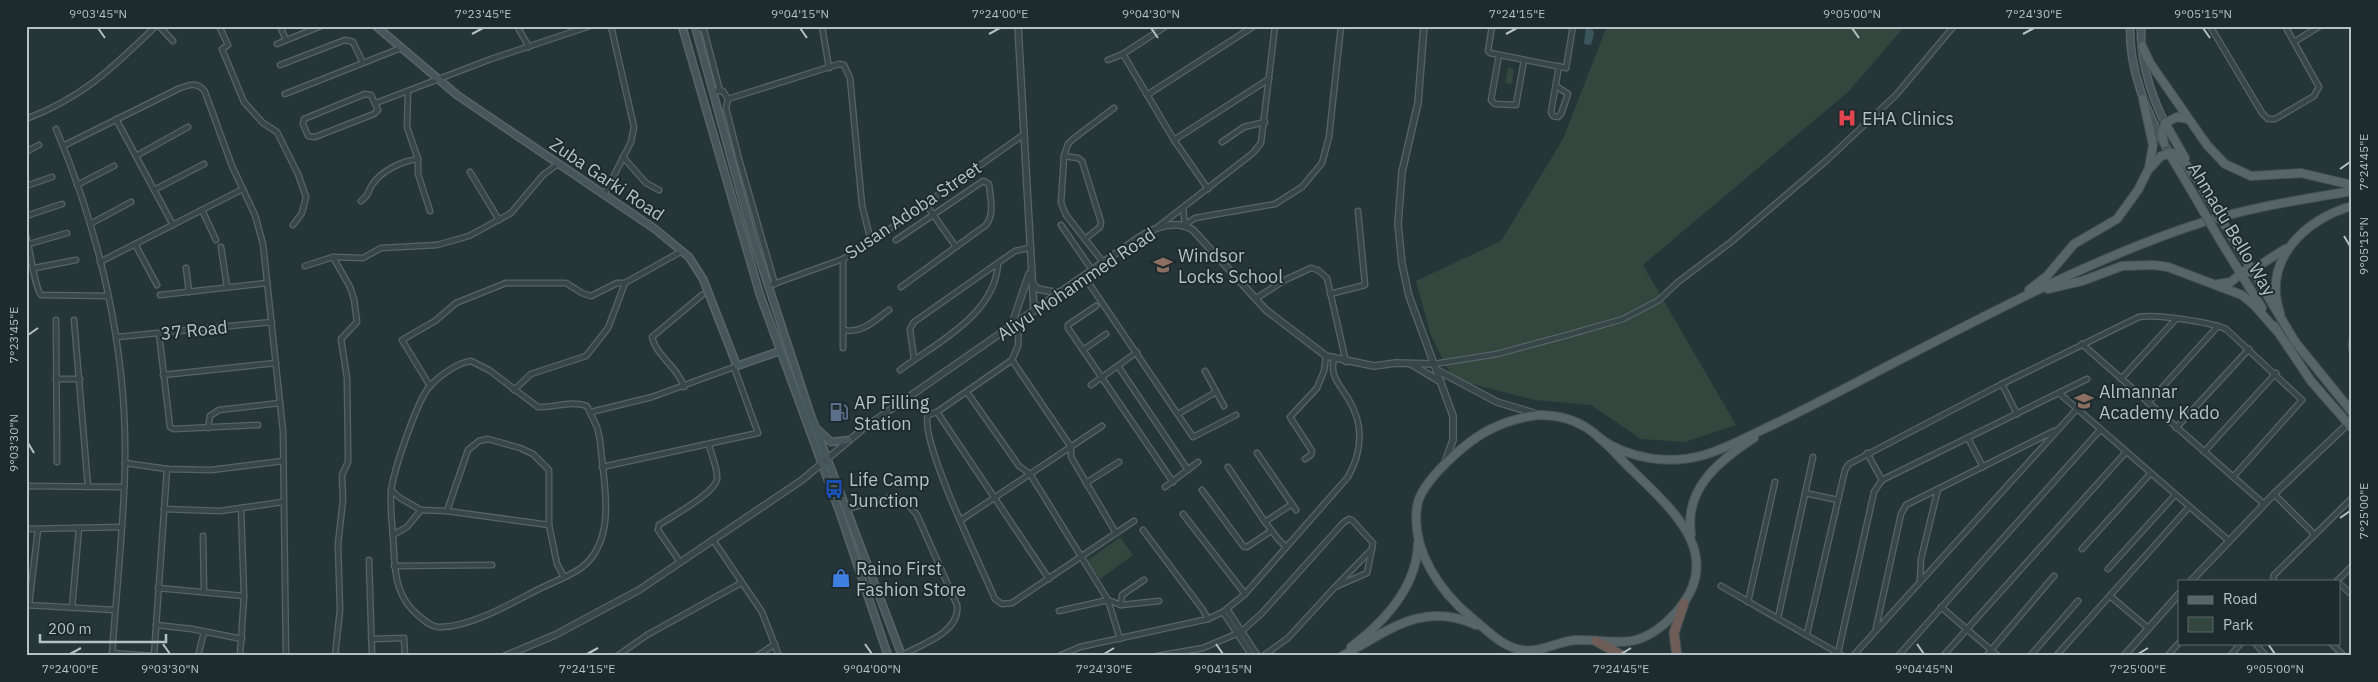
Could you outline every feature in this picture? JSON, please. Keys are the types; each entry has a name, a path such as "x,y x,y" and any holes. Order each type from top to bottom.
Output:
{"highway":[{"path":"1677,656 1674,633 1684,603"},
{"path":"1596,641 1623,656"}],"main road":[{"name":"Zuba Garki Road","path":"376,26 438,80 474,107 655,229 682,251 702,279 735,366"},
{"path":"682,26 760,295 820,464 840,513 888,656"},
{"path":"695,26 717,91 754,242 772,285 812,420 902,656"},
{"name":"Ahmadu Bello Way","path":"2130,26 2134,65 2143,99 2169,153 2222,243 2246,272 2318,373 2352,412"},
{"name":"Ahmadu Bello Way","path":"2141,26 2142,46 2149,87 2165,123 2244,259 2246,272 2276,330 2310,381 2351,424"},
{"path":"2142,46 2150,63 2213,154 2238,172 2258,177 2309,174 2352,185"},
{"path":"2143,99 2152,145 2146,174"},
{"path":"2164,143 2161,131 2165,123 2180,116 2190,120"},
{"path":"2000,308 2041,281 2074,244 2117,219 2129,204 2146,174 2158,158 2169,153 2180,156 2200,185"},
{"path":"1780,421 1729,455 1703,482 1694,497 1690,511 1696,572 1684,603 1660,627 1644,637 1618,643 1570,640 1540,650 1523,650 1509,646 1458,607 1441,587 1427,562 1418,534 1416,519 1419,499 1427,486 1442,469 1482,434 1505,422 1539,415 1572,418 1611,446 1635,455 1664,460 1684,459 1718,450 1780,421 2032,292 2129,248 2190,226 2241,212 2352,191"},
{"path":"2216,284 2231,282 2288,247 2312,225 2336,211 2352,206"},
{"path":"2286,328 2278,306 2276,288 2279,266 2288,247"},
{"path":"2032,292 2082,281 2122,266 2144,264 2168,267 2216,284 2249,300 2276,330"},
{"path":"735,366 780,351"},
{"path":"812,420 823,436 831,442 849,440"},
{"path":"1599,438 1671,508 1683,523 1692,541"},
{"path":"1340,656 1376,627 1402,595 1416,558 1418,534"},
{"path":"1340,656 1400,623 1417,617 1436,615 1454,617 1486,629"}],"street":[{"path":"26,119 60,104 101,78 157,26 173,41"},
{"path":"220,26 228,45 222,49 244,102 264,123 277,132 306,197 302,213 294,226"},
{"path":"280,26 286,40"},
{"path":"277,44 321,26"},
{"path":"517,26 529,46"},
{"path":"376,103 529,46 590,26"},
{"path":"604,195 624,158 631,142 634,127 611,26"},
{"path":"822,26 829,68"},
{"path":"1018,26 1034,311"},
{"path":"1108,60 1123,54 1166,26"},
{"path":"1147,95 1254,26"},
{"path":"1156,228 1253,153 1261,143 1266,122 1276,26"},
{"path":"1185,225 1196,218 1275,204 1302,187 1322,163 1329,138 1341,26"},
{"path":"1424,26 1418,103 1402,172 1398,224 1405,282 1435,367 1451,405 1454,428 1451,449 1442,469"},
{"path":"1492,26 1488,51 1499,55 1566,68 1573,26"},
{"path":"1183,208 1185,225 1198,235 1254,299 1284,325 1326,356 1346,362 1374,366 1408,363 1435,367 1498,354 1623,319 1659,300 1678,282 1731,242 1827,160 1896,95 1954,26"},
{"path":"2210,26 2262,113 2268,119 2283,116 2314,96 2320,87 2285,26"},
{"path":"2294,42 2320,26"},
{"path":"280,65 345,40 353,42 363,63"},
{"path":"285,94 401,48"},
{"path":"1123,54 1174,140 1208,189"},
{"path":"1499,55 1491,100 1495,104 1516,105 1524,60"},
{"path":"728,99 844,65 850,78 862,204 872,242"},
{"path":"1556,86 1568,94 1561,114 1558,117 1553,116 1551,112 1559,66"},
{"path":"1174,140 1269,79"},
{"path":"63,146 188,85 200,86 205,92 232,166 259,227 272,322 280,403 283,461 286,656"},
{"path":"717,91 727,94 726,108 772,285"},
{"path":"408,92 407,127 418,159 418,174 430,211"},
{"path":"365,94 372,95 376,103 378,110 374,114 315,137 308,136 303,124 308,117 365,94"},
{"path":"1103,262 1066,215 1061,202 1064,156 1068,144 1114,108"},
{"path":"116,120 173,225"},
{"path":"1222,142 1244,127 1266,122"},
{"path":"136,156 188,127"},
{"path":"56,128 90,224 100,262 116,337 123,386 125,463 112,654 154,656 167,469"},
{"name":"Susan Adoba Street","path":"772,285 843,259 872,242 1023,134"},
{"path":"26,152 39,145"},
{"path":"1064,156 1078,158 1082,161 1099,214 1100,226 1085,239"},
{"path":"624,158 646,183 658,190"},
{"path":"361,201 370,194 372,184 395,166 407,160 418,159"},
{"path":"154,190 204,164"},
{"path":"305,266 333,257 363,258 381,248 410,248 444,243 469,236 517,208 544,175 558,164"},
{"path":"77,185 114,166"},
{"path":"470,172 499,220"},
{"path":"26,186 52,177"},
{"path":"896,240 983,181 989,184 991,219 986,225 901,287"},
{"path":"100,262 243,189"},
{"path":"90,224 131,202"},
{"path":"925,203 956,246"},
{"path":"26,216 62,204"},
{"path":"202,210 216,240"},
{"path":"1330,294 1365,285 1358,211"},
{"name":"Aliyu Mohammed Road","path":"505,656 594,615 639,590 802,480 849,440 1103,262 1156,228 1173,224 1185,225"},
{"path":"1061,225 1092,270"},
{"path":"29,244 67,233"},
{"path":"26,236 34,268 36,288 41,295 108,296"},
{"path":"136,244 157,285"},
{"path":"221,247 227,287"},
{"path":"914,359 910,336 911,325 1015,251 1029,248"},
{"path":"430,386 402,340 435,321 456,303 499,285 513,282 529,285 566,283 591,296 617,283 625,283 682,251"},
{"path":"333,257 350,287 357,322 341,339 348,386 348,462 342,475 343,500 338,551 340,610 335,656"},
{"path":"843,259 843,348"},
{"path":"34,268 76,260"},
{"path":"900,370 964,322 983,303 994,284 998,264"},
{"path":"186,268 189,292"},
{"path":"1254,299 1285,280 1311,268 1318,270 1327,278 1346,362"},
{"path":"1010,328 1020,306 1031,270"},
{"path":"1084,276 1194,438 1236,414"},
{"path":"1031,282 1038,289 1059,293"},
{"path":"160,295 267,283"},
{"path":"514,390 532,374 586,356 608,328 625,283"},
{"path":"684,386 680,376 655,344 652,336 702,294"},
{"path":"1096,306 1068,325 1101,378 1173,482"},
{"path":"844,330 853,332 860,330 889,310"},
{"path":"1807,634 1838,500 1849,464 2002,384 2139,317 2147,316 2218,326 2226,329 2300,397 2301,403 2233,477"},
{"path":"56,320 57,462"},
{"path":"74,320 88,486"},
{"path":"2121,379 2175,320"},
{"path":"1019,321 1018,346 1012,360 938,412 928,414 927,427 939,470 998,603 1012,602 1081,558 1134,521"},
{"name":"37 Road","path":"116,337 272,322"},
{"path":"2148,404 2218,326"},
{"path":"159,334 170,427 174,430 258,425"},
{"path":"1083,350 1106,334"},
{"path":"2352,342 2352,349"},
{"path":"2082,344 2264,504"},
{"path":"2176,428 2249,349"},
{"path":"1092,385 1137,352"},
{"path":"1305,459 1312,455 1312,451 1290,417 1317,388 1324,371 1326,356"},
{"path":"1059,656 1080,647 1208,619 1225,610 1244,594 1348,476 1359,451 1360,438 1357,415 1332,373 1334,359"},
{"path":"1012,360 1071,447 1071,457 1116,533"},
{"path":"471,361 490,370 538,407 580,403 587,406 591,412 600,440 606,526 603,539 586,563 564,577 501,609 457,624 437,627 428,624 406,603 395,580 393,534 390,522 391,490 413,421 430,386 458,364 471,361"},
{"path":"163,375 276,363"},
{"path":"1408,363 1441,382"},
{"path":"591,412 684,386 735,366 758,433 602,468"},
{"path":"1118,366 1188,470"},
{"path":"1435,367 1497,402 1539,415"},
{"path":"1205,371 1224,406"},
{"path":"2204,452 2276,374"},
{"path":"56,379 80,379"},
{"path":"1721,586 1841,654 1874,492 1882,480 2087,379"},
{"path":"2002,384 2017,414"},
{"path":"967,392 1019,466 1030,474 1108,600 1120,639"},
{"path":"1178,414 1216,392"},
{"path":"2059,393 2076,410 2228,540"},
{"path":"208,428 210,416 219,410 280,403"},
{"path":"1853,656 2076,410"},
{"path":"938,412 996,496 1049,578"},
{"path":"2192,580 2228,540 2274,494 2351,424"},
{"path":"961,520 1102,426"},
{"path":"1876,629 1903,509 1911,501 1938,490 2057,429"},
{"path":"1898,656 2100,430"},
{"path":"1968,438 1983,467"},
{"path":"448,510 468,450 479,441 488,439 520,448 533,454 545,464 550,477 548,525 557,564 564,577"},
{"path":"680,562 658,530 659,524 696,501 715,482 716,474 709,445"},
{"path":"1943,656 2126,452"},
{"path":"1257,453 1296,510"},
{"path":"1867,453 1882,480"},
{"path":"1778,618 1813,456"},
{"path":"125,463 167,469 211,470 283,461"},
{"path":"1086,483 1119,462"},
{"path":"1165,487 1198,462"},
{"path":"1228,467 1271,531 1286,547"},
{"path":"2082,549 2150,474"},
{"path":"1748,602 1775,482"},
{"path":"26,486 124,487"},
{"path":"391,490 400,498 421,510 448,510 548,525"},
{"path":"1202,490 1244,546 1247,547 1271,531"},
{"path":"1920,583 1922,559 1938,490"},
{"path":"1805,493 1838,500"},
{"path":"2274,494 2314,534"},
{"path":"2108,569 2175,495"},
{"path":"847,509 891,497 899,498 912,507 957,605 955,619 949,628 902,656"},
{"path":"2273,580 2274,575 2352,498"},
{"path":"164,509 201,511 283,502"},
{"path":"1265,522 1292,504"},
{"path":"2056,656 2189,507"},
{"path":"240,656 244,596 241,508"},
{"path":"393,534 407,527 421,510"},
{"path":"1183,514 1244,594"},
{"path":"1156,656 1203,648 1240,633 1262,613 1349,519 1359,525 1372,539 1373,548 1367,573 1335,588"},
{"path":"26,529 121,527"},
{"path":"72,608 79,528"},
{"path":"38,529 28,605 114,610"},
{"path":"1143,530 1208,619"},
{"path":"203,536 204,592"},
{"path":"713,540 762,612 779,656"},
{"path":"1263,656 1288,638 1373,548"},
{"path":"369,560 372,656"},
{"path":"394,566 492,565"},
{"path":"2339,580 2352,566"},
{"path":"1986,656 2054,576"},
{"path":"1121,605 1122,595 1144,580"},
{"path":"617,656 646,635 741,583"},
{"path":"2340,583 2352,595"},
{"path":"158,588 244,596"},
{"path":"2124,656 2178,595"},
{"path":"2110,596 2148,628"},
{"path":"1059,611 1108,600 1121,605 1159,601"},
{"path":"2030,656 2078,601"},
{"path":"1941,607 1998,656"},
{"path":"1225,610 1258,656"},
{"path":"156,625 242,640"},
{"path":"198,656 204,632"},
{"path":"1240,633 1252,656"},
{"path":"370,639 404,638 406,656"},
{"path":"757,656 775,644"},
{"path":"2168,656 2178,644"},
{"path":"2230,656 2240,644"},
{"path":"2256,644 2266,656"},
{"path":"2333,644 2344,656"}],"green space":[{"path":"1607,26 1905,26 1848,92 1643,265 1736,425 1685,442 1641,439 1591,405 1535,400 1453,379 1431,336 1416,281 1501,241 1563,139"},
{"path":"1508,68 1514,69 1512,84 1505,83"},
{"path":"1120,537 1133,555 1100,579 1087,561"}],"water":[{"path":"1586,28 1593,30 1594,34 1591,45 1584,44"}],"place":[{"name":"EHA Clinics","path":"1847,118"},
{"name":"Windsor Locks School","path":"1163,265"},
{"name":"Almannar Academy Kado","path":"2084,401"},
{"name":"AP Filling Station","path":"839,412"},
{"name":"Life Camp Junction","path":"834,489"},
{"name":"Raino First Fashion Store","path":"841,578"}]}
